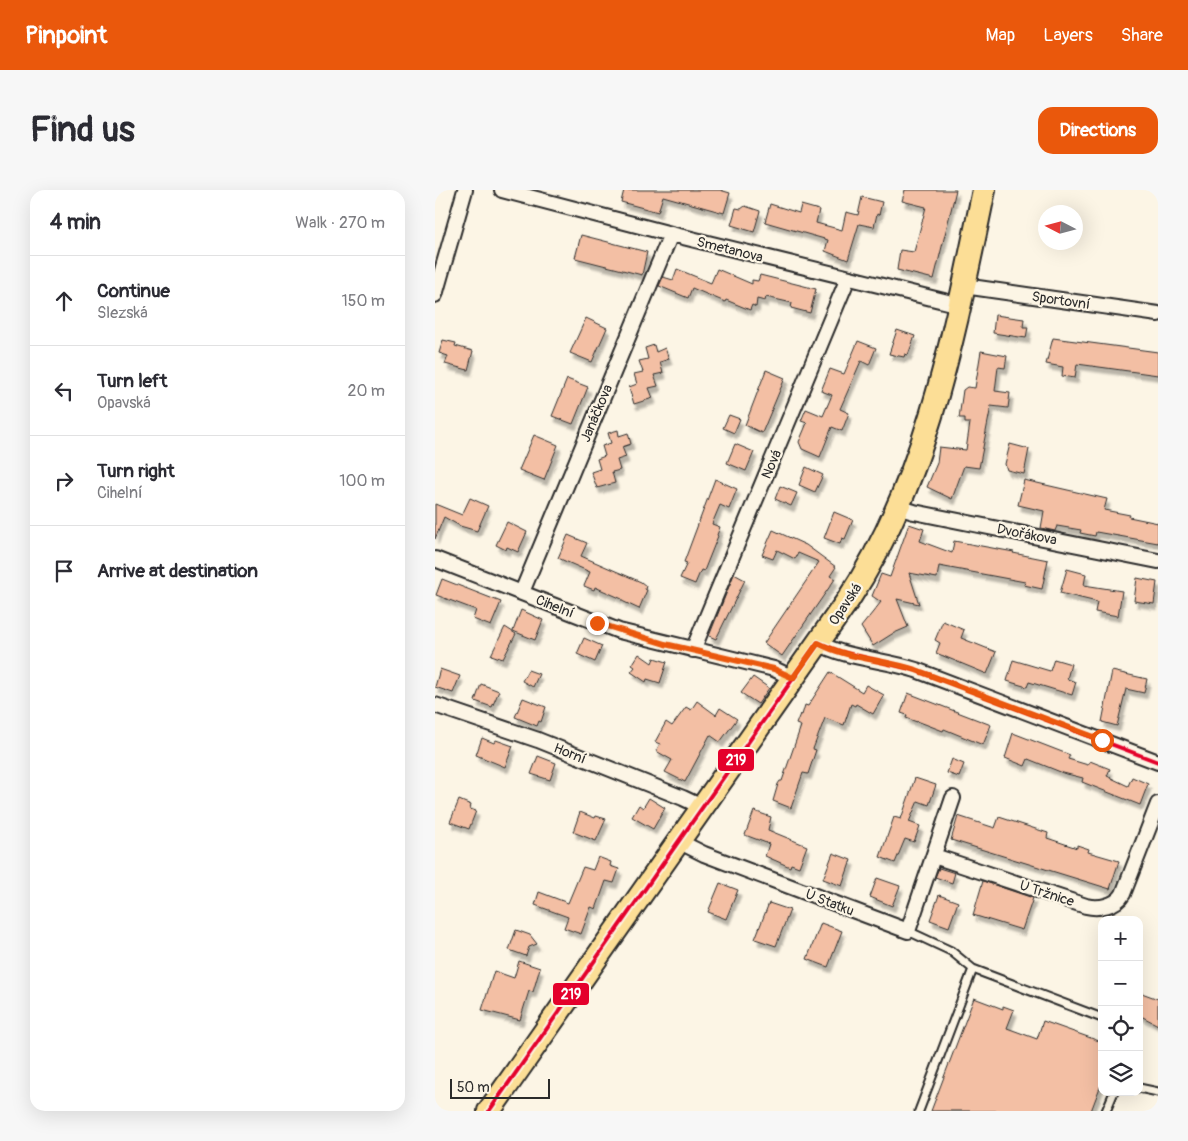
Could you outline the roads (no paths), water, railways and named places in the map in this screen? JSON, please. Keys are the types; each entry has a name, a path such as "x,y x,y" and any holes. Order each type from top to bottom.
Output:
{"main road":[{"name":"Opavská","path":"489,1111 818,643 868,568 897,507 924,436 941,384 984,190"}],"street":[{"path":"435,295 465,190"},
{"name":"Smetanova","path":"502,190 848,278 962,296"},
{"name":"Janáčkova","path":"522,592 671,234"},
{"name":"Nová","path":"693,650 848,278"},
{"name":"Sportovní","path":"962,296 1158,314"},
{"name":"Dvořákova","path":"897,507 914,512 1158,560"},
{"name":"Cihelní","path":"435,559 619,631 774,669 793,678"},
{"path":"818,643 841,653 892,663 916,670 1158,762"},
{"name":"Horní","path":"435,704 538,740 702,807"},
{"path":"908,931 953,798"},
{"name":"U Tržnice","path":"934,856 1086,906 1097,907 1111,904 1117,902 1123,894 1158,804"},
{"name":"U Statku","path":"678,841 704,854 908,931"}],"lane":[{"path":"908,931 951,951 973,968 1098,1016"},
{"path":"919,1111 973,968"},
{"path":"1143,1089 1158,1092"},
{"path":"1106,1111 1112,1096"}]}
